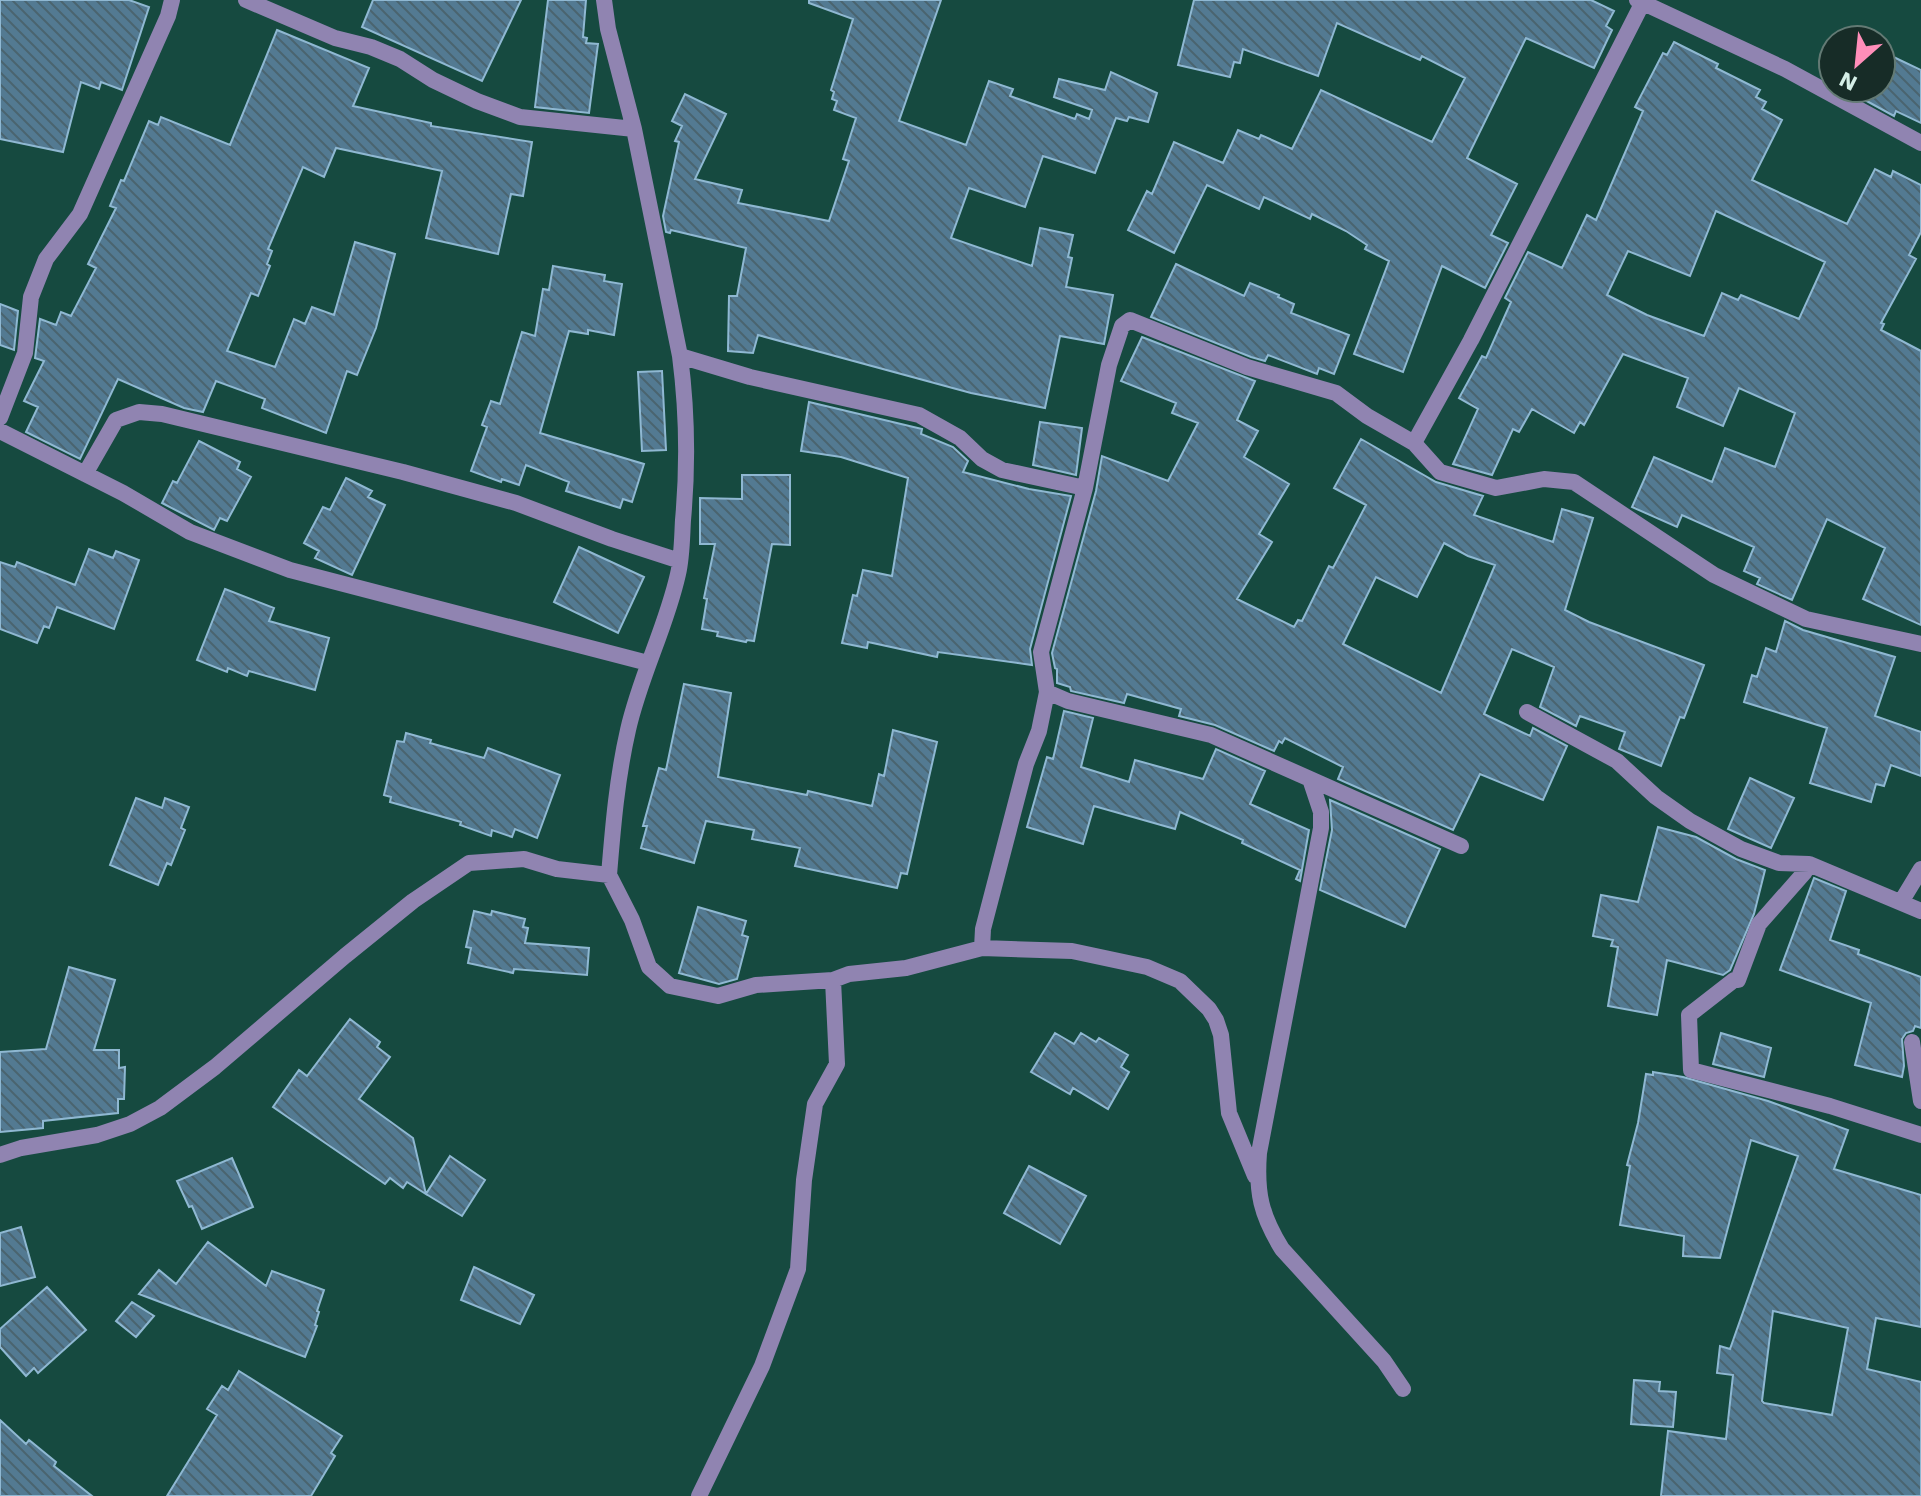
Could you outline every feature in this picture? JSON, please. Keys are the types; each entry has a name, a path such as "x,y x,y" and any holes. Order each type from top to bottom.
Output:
{"street":[{"path":"0,418 25,353 31,297 46,259 80,214 132,100 172,0"},
{"path":"604,0 608,29 634,129 685,390 687,476 680,561 662,632 648,663 628,729 614,815 609,875 632,920 649,967 670,986 718,996 756,985 833,980 849,974 906,968 982,948 1072,951 1147,967 1180,981 1216,1020 1221,1035 1229,1113 1257,1181"},
{"path":"256,2 335,38 371,47 400,59 433,80 520,117 634,129"},
{"path":"1414,443 1471,340 1640,2 1785,69 1921,143"},
{"path":"982,948 983,929 1016,799 1039,731 1047,692 1041,652 1085,488 1109,365 1122,326 1130,320 1247,367 1336,393 1367,416 1414,443 1440,472 1496,488 1544,479 1574,482 1714,575 1806,619 1921,644"},
{"path":"680,356 750,377 919,415 960,438 982,459 1002,470 1085,488"},
{"path":"85,474 116,420 139,412 162,414 502,499 680,561"},
{"path":"0,431 190,532 290,570 648,663"},
{"path":"1047,692 1068,701 1211,735 1461,846"},
{"path":"1527,712 1617,761 1656,797 1690,821 1741,849 1779,863 1809,864 1921,911"},
{"path":"1310,779 1321,812 1321,828 1259,1153 1259,1199 1270,1229 1282,1249 1384,1361 1403,1389"},
{"path":"0,1155 21,1148 97,1135 130,1124 160,1108 215,1067 413,901 469,863 524,859 557,869 609,875"},
{"path":"1809,864 1759,924 1738,980 1689,1015 1691,1070 1830,1106 1921,1135"},
{"path":"1901,902 1921,869"},
{"path":"699,1496 762,1366 798,1269 804,1180 815,1104 837,1064 833,980"},
{"path":"1912,1042 1921,1101"}],"building":[{"path":"0,0 129,0 149,7 122,90 101,82 99,89 81,82 63,152 0,139"},
{"path":"373,0 521,0 482,81 362,27"},
{"path":"548,0 586,0 583,37 587,38 586,43 598,44 589,113 535,107"},
{"path":"809,0 941,0 899,121 966,145 989,81 1013,89 1010,96 1075,119 1077,114 1089,119 1092,110 1054,97 1059,79 1105,90 1111,72 1157,93 1148,122 1129,117 1127,121 1116,118 1095,173 1043,156 1025,207 969,188 951,238 1032,266 1040,228 1073,235 1066,287 1113,295 1104,344 1060,336 1045,408 971,393 758,335 753,353 728,351 729,296 737,296 746,248 671,230 670,233 666,232 663,216 679,142 675,141 682,126 672,121 685,94 726,114 695,179 742,190 738,203 829,221 849,161 843,159 856,118 834,110 837,101 832,99 834,92 831,90 853,19 809,3"},
{"path":"1194,0 1591,0 1614,11 1606,26 1612,30 1594,68 1526,38 1467,158 1517,184 1491,235 1508,243 1485,288 1442,266 1403,372 1354,354 1389,261 1365,249 1367,245 1346,231 1312,214 1310,219 1264,197 1259,209 1207,185 1174,253 1128,230 1147,191 1152,194 1174,142 1223,163 1238,130 1259,139 1261,135 1292,149 1321,90 1432,142 1465,78 1422,56 1420,60 1337,23 1318,76 1243,49 1240,63 1234,62 1230,77 1178,65"},
{"path":"277,30 369,68 353,106 431,123 431,126 532,142 523,196 511,194 498,254 426,238 442,171 336,148 324,177 303,167 268,249 272,251 267,264 270,266 258,296 251,293 227,351 275,367 294,319 305,324 312,307 334,315 355,242 395,254 376,328 357,375 347,371 326,433 262,408 265,399 216,381 203,412 184,408 118,379 80,459 26,432 38,407 24,401 44,361 35,358 40,319 56,325 61,312 71,316 96,268 88,264 116,208 110,206 149,121 158,125 161,117 230,145"},
{"path":"1674,42 1718,64 1716,68 1760,90 1756,97 1766,102 1762,109 1782,120 1752,180 1847,224 1875,169 1891,177 1893,171 1921,185 1921,232 1909,255 1916,259 1881,323 1884,324 1881,330 1921,351 1921,625 1863,599 1885,548 1827,519 1792,600 1757,584 1760,578 1744,571 1754,547 1682,515 1677,527 1632,507 1654,457 1712,482 1725,448 1775,467 1795,413 1739,388 1723,426 1677,407 1688,378 1623,354 1584,425 1580,422 1574,433 1532,409 1519,432 1513,429 1492,475 1453,464 1478,409 1459,398 1482,356 1486,358 1511,302 1505,298 1528,252 1562,268 1587,215 1596,220 1643,111 1635,107 1663,53 1667,55","holes":["1716,211 1825,262 1799,319 1741,295 1738,300 1722,293 1704,336 1647,315 1607,295 1628,251 1690,276"]},
{"path":"1897,59 1921,70 1921,123 1896,111 1894,116 1872,104 1897,104"},
{"path":"1176,264 1244,296 1250,283 1294,304 1291,313 1349,335 1334,374 1319,368 1317,374 1268,355 1265,361 1251,357 1151,317"},
{"path":"553,266 605,275 604,281 622,284 614,335 588,330 588,334 569,331 540,433 644,464 632,502 623,499 620,508 566,491 569,482 526,465 519,485 471,471 487,427 482,425 491,401 500,404 522,332 535,336 543,289 549,290"},
{"path":"0,304 18,311 14,350 0,345"},
{"path":"1142,337 1255,381 1237,420 1258,431 1244,457 1289,484 1259,534 1272,542 1237,599 1294,627 1298,620 1302,621 1329,566 1333,568 1366,505 1334,488 1361,439 1436,482 1483,496 1474,515 1553,542 1562,509 1593,518 1565,610 1704,665 1661,766 1619,749 1625,732 1580,716 1576,726 1540,707 1554,667 1512,649 1484,714 1530,736 1533,728 1567,746 1543,800 1480,774 1453,830 1338,779 1343,767 1285,738 1282,743 1279,741 1274,751 1215,725 1179,716 1181,709 1127,694 1124,703 1071,691 1070,687 1057,683 1052,653 1096,491 1102,456 1168,481 1198,423 1172,413 1176,403 1121,381","holes":["1444,543 1468,556 1495,565 1441,693 1343,644 1376,577 1417,597"]},
{"path":"662,371 666,450 642,451 638,372"},
{"path":"809,402 922,429 921,434 953,447 968,461 963,472 1071,496 1030,649 1032,665 938,652 937,657 868,642 867,648 842,643 853,595 857,596 863,570 892,576 908,478 841,457 801,451"},
{"path":"1040,422 1082,428 1076,475 1033,465"},
{"path":"199,441 240,462 237,469 251,477 227,521 220,518 214,530 162,503 173,481 177,483"},
{"path":"742,475 790,475 790,545 772,544 754,641 746,642 717,636 718,632 702,629 707,599 704,598 715,544 700,544 700,498 742,499"},
{"path":"346,478 372,491 368,497 385,505 352,575 315,558 319,551 304,543 323,507 330,510"},
{"path":"579,547 644,577 618,633 554,602"},
{"path":"89,549 113,558 116,551 139,560 114,629 57,607 49,628 44,626 37,643 0,629 0,562 15,567 17,562 75,585"},
{"path":"225,589 274,608 269,621 329,638 315,690 249,671 247,676 228,668 227,672 197,660"},
{"path":"1785,621 1803,630 1895,657 1875,716 1921,732 1921,776 1891,765 1884,786 1876,784 1871,802 1810,783 1827,728 1744,702 1752,675 1757,677 1766,648 1776,652"},
{"path":"684,684 731,693 718,777 807,795 808,791 872,806 879,774 884,776 893,730 937,742 907,874 901,873 897,888 795,866 800,848 752,839 754,830 706,821 694,863 641,848 647,826 643,826 659,768 666,770"},
{"path":"1064,711 1093,718 1081,767 1129,782 1135,760 1203,779 1216,749 1265,771 1250,804 1309,830 1300,881 1296,879 1300,870 1180,812 1175,829 1094,806 1083,844 1027,827 1047,757 1053,759"},
{"path":"406,733 484,758 488,748 560,775 537,838 515,829 512,837 492,830 491,836 460,825 461,822 390,802 391,797 384,795 397,741 404,742"},
{"path":"1750,778 1794,798 1771,848 1728,829"},
{"path":"136,798 162,808 165,798 189,807 181,828 185,830 171,865 167,863 158,885 110,865"},
{"path":"1330,800 1440,849 1405,927 1320,890 1332,830"},
{"path":"1658,827 1696,837 1736,859 1765,870 1754,914 1730,970 1723,975 1667,960 1657,1015 1608,1006 1618,947 1611,946 1613,940 1593,936 1601,895 1638,902"},
{"path":"1814,878 1846,891 1830,940 1859,950 1858,954 1921,977 1921,1028 1915,1026 1902,1039 1902,1077 1855,1065 1871,1003 1780,970"},
{"path":"698,907 746,921 742,935 748,937 737,979 719,984 679,973"},
{"path":"474,911 491,915 492,911 525,919 523,927 528,928 525,943 589,948 587,975 514,969 513,973 468,963 471,948 466,947"},
{"path":"69,967 115,980 94,1050 119,1050 119,1068 125,1067 124,1099 118,1099 118,1113 43,1121 43,1128 0,1132 0,1052 46,1049"},
{"path":"350,1019 380,1042 377,1047 390,1057 359,1099 413,1138 426,1194 407,1182 403,1188 390,1178 385,1184 273,1107 299,1070 307,1076"},
{"path":"1055,1033 1074,1044 1081,1033 1096,1042 1099,1038 1128,1055 1121,1067 1129,1072 1108,1109 1073,1088 1070,1094 1031,1072"},
{"path":"1721,1033 1771,1048 1764,1077 1713,1064"},
{"path":"1653,1072 1683,1077 1768,1101 1848,1130 1834,1169 1921,1195 1921,1327 1876,1318 1867,1369 1921,1382 1921,1496 1661,1496 1668,1431 1726,1439 1733,1375 1717,1373 1720,1346 1730,1349 1798,1156 1751,1140 1720,1258 1683,1256 1684,1236 1620,1225 1630,1166 1627,1165 1646,1074 1653,1075","holes":["1773,1311 1848,1328 1832,1415 1762,1401"]},
{"path":"450,1156 485,1180 462,1216 426,1194"},
{"path":"232,1158 253,1207 202,1229 177,1181"},
{"path":"1029,1166 1086,1196 1060,1244 1004,1213"},
{"path":"21,1227 35,1277 0,1286 0,1233"},
{"path":"208,1242 266,1286 272,1271 324,1290 317,1311 317,1326 305,1357 139,1294 159,1270 176,1284"},
{"path":"474,1267 534,1295 520,1324 461,1300"},
{"path":"47,1287 86,1330 38,1373 34,1368 26,1376 0,1347 0,1329"},
{"path":"132,1302 154,1316 136,1337 116,1321"},
{"path":"239,1371 342,1436 331,1453 335,1456 311,1496 167,1496 217,1415 207,1409 222,1386 228,1390"},
{"path":"1634,1380 1660,1382 1659,1391 1676,1392 1673,1427 1631,1424"},
{"path":"0,1420 26,1444 29,1440 56,1462 54,1466 92,1496 0,1496"}]}
